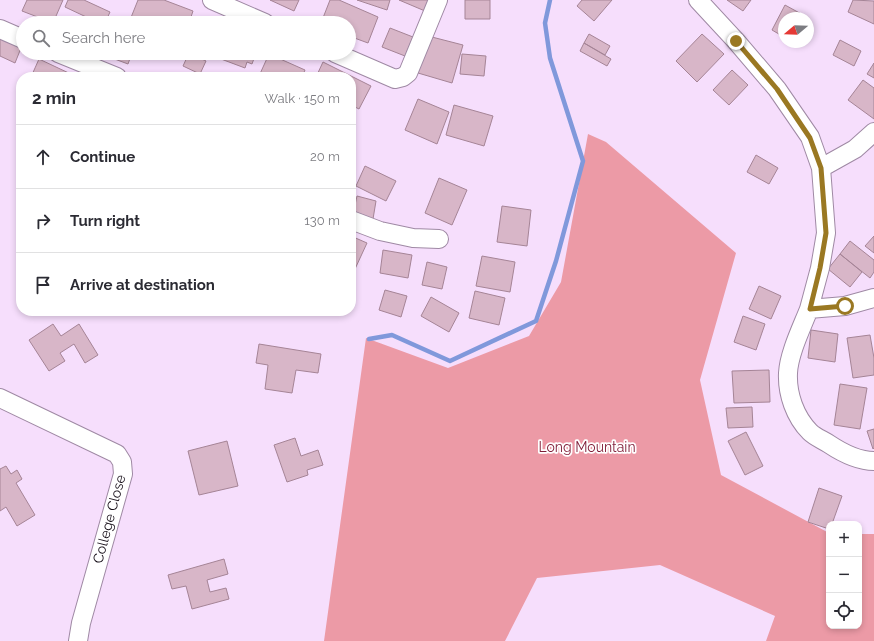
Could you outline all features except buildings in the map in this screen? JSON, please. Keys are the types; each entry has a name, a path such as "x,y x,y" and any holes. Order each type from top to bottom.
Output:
{"street":[{"path":"212,0 250,16"},
{"path":"351,60 395,79 403,77 408,73 438,0"},
{"path":"698,0 736,41 777,89 810,138 821,168 826,233 820,268 810,309 794,348 788,373 790,392 796,414 811,432 837,449 866,461 874,461"},
{"path":"0,29 16,36"},
{"path":"75,60 105,72"},
{"path":"821,168 855,149 874,132"},
{"path":"356,222 380,231 413,238 439,239"},
{"path":"810,309 845,306 874,298"},
{"name":"College Close","path":"0,398 117,454 122,462 123,474 81,623 78,641"}],"green space":[{"name":"Long Mountain","path":"588,134 606,142 736,253 700,380 721,475 826,531 826,629 862,629 862,534 874,534 874,641 766,641 775,616 660,565 537,578 505,641 324,641 366,338 448,368 529,336 561,282"}],"waterway":[{"path":"369,339 392,335 450,361 536,321 556,261 583,161 550,58 545,23 550,0"}],"route":[{"path":"736,41 777,89 810,138 821,168 826,233 820,268 810,309 845,306"}]}
